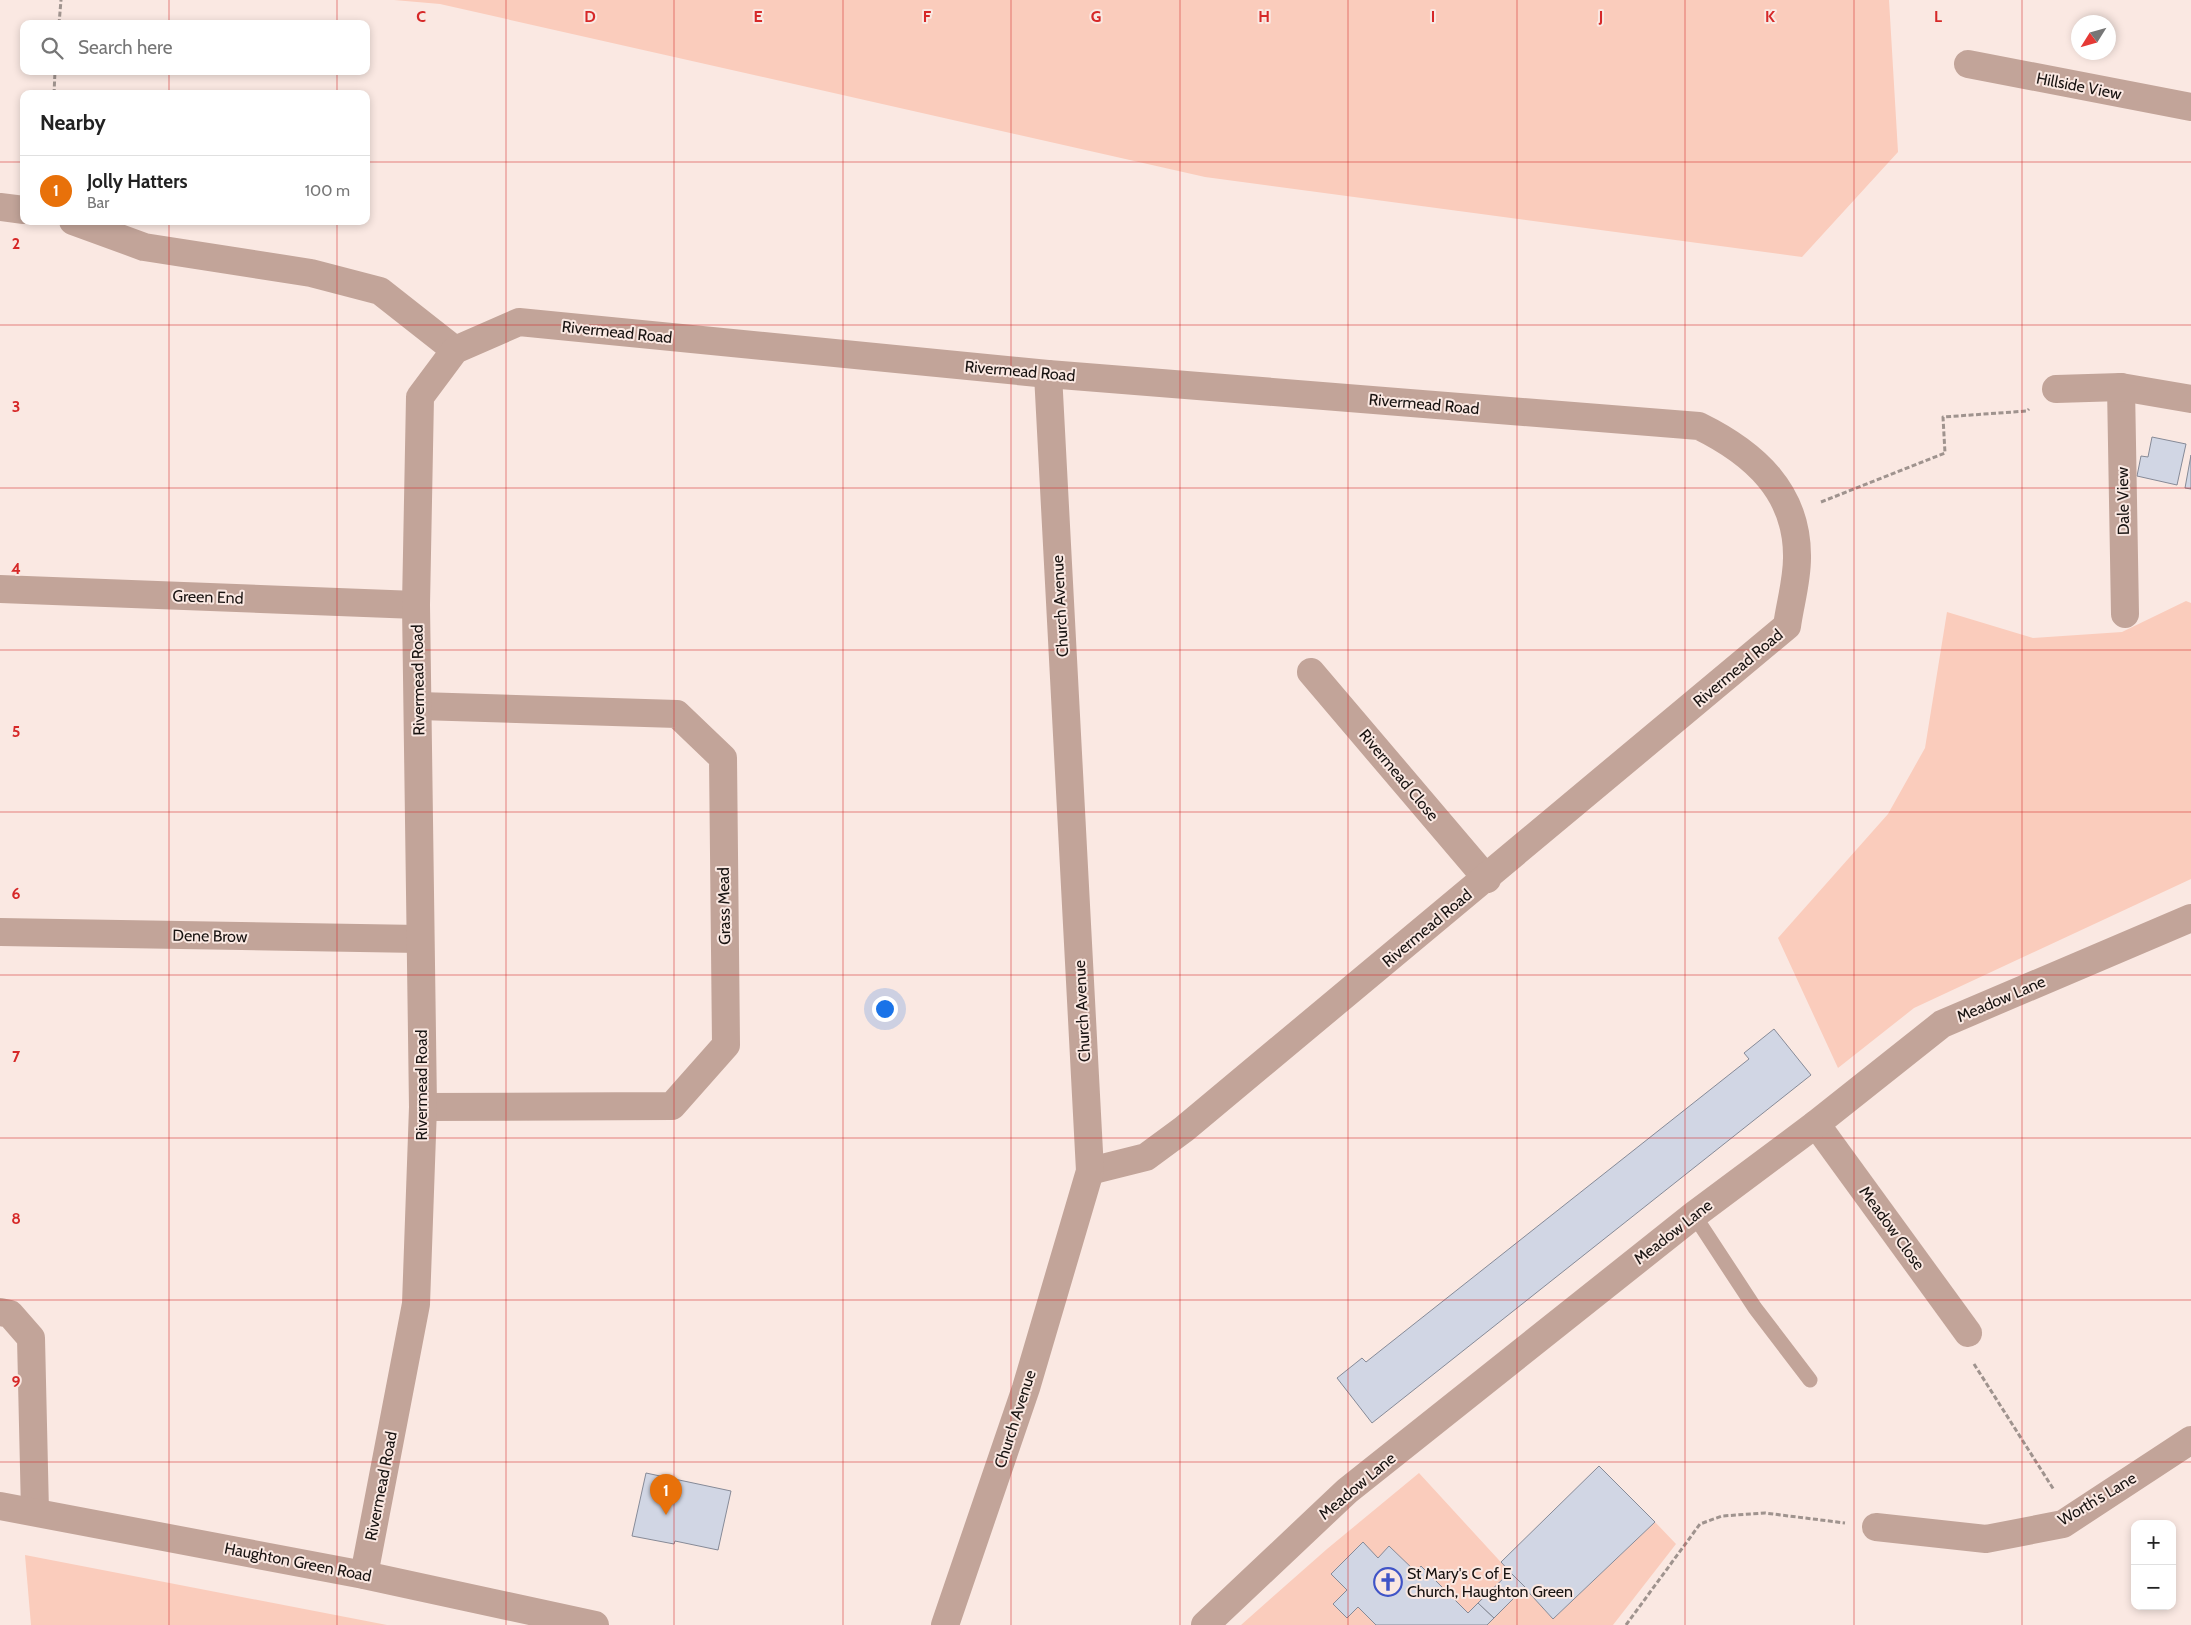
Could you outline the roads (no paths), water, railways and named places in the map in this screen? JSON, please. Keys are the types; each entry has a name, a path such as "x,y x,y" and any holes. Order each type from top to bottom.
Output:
{"street":[{"name":"Hillside View","path":"1968,64 2191,107"},
{"path":"0,207 20,210"},
{"path":"84,225 144,247 310,273 380,291 455,350"},
{"name":"Rivermead Road","path":"364,1575 416,1304 423,1107 419,706 416,605 420,398 455,350 520,322 1048,374 1698,426 1727,439 1749,455 1773,481 1790,514 1796,532 1797,560 1787,626 1487,879 1184,1129 1146,1157 1090,1171"},
{"name":"Church Avenue","path":"945,1625 1026,1388 1090,1171 1048,374"},
{"path":"2056,389 2121,387 2191,399"},
{"name":"Dale View","path":"2121,387 2124,614"},
{"name":"Green End","path":"0,590 416,605"},
{"name":"Rivermead Close","path":"1311,672 1487,879"},
{"name":"Grass Mead","path":"419,706 677,714 723,758 726,1005 726,1045 672,1106 423,1107"},
{"name":"Meadow Lane","path":"1205,1625 1347,1491 1694,1215 1816,1124 1942,1024 2191,918"},
{"name":"Dene Brow","path":"0,932 420,939"},
{"name":"Meadow Close","path":"1816,1124 1968,1333"},
{"path":"0,1312 10,1314 31,1338 36,1512"},
{"name":"Worth's Lane","path":"1876,1527 1986,1539 2063,1524 2191,1440"},
{"name":"Haughton Green Road","path":"0,1506 364,1575 595,1625"}],"lane":[{"path":"1694,1215 1755,1308 1810,1380"}],"place":[{"name":"Jolly Hatters","path":"666,1515"},
{"name":"St Mary's C of E Church, Haughton Green","path":"1388,1582"}]}
